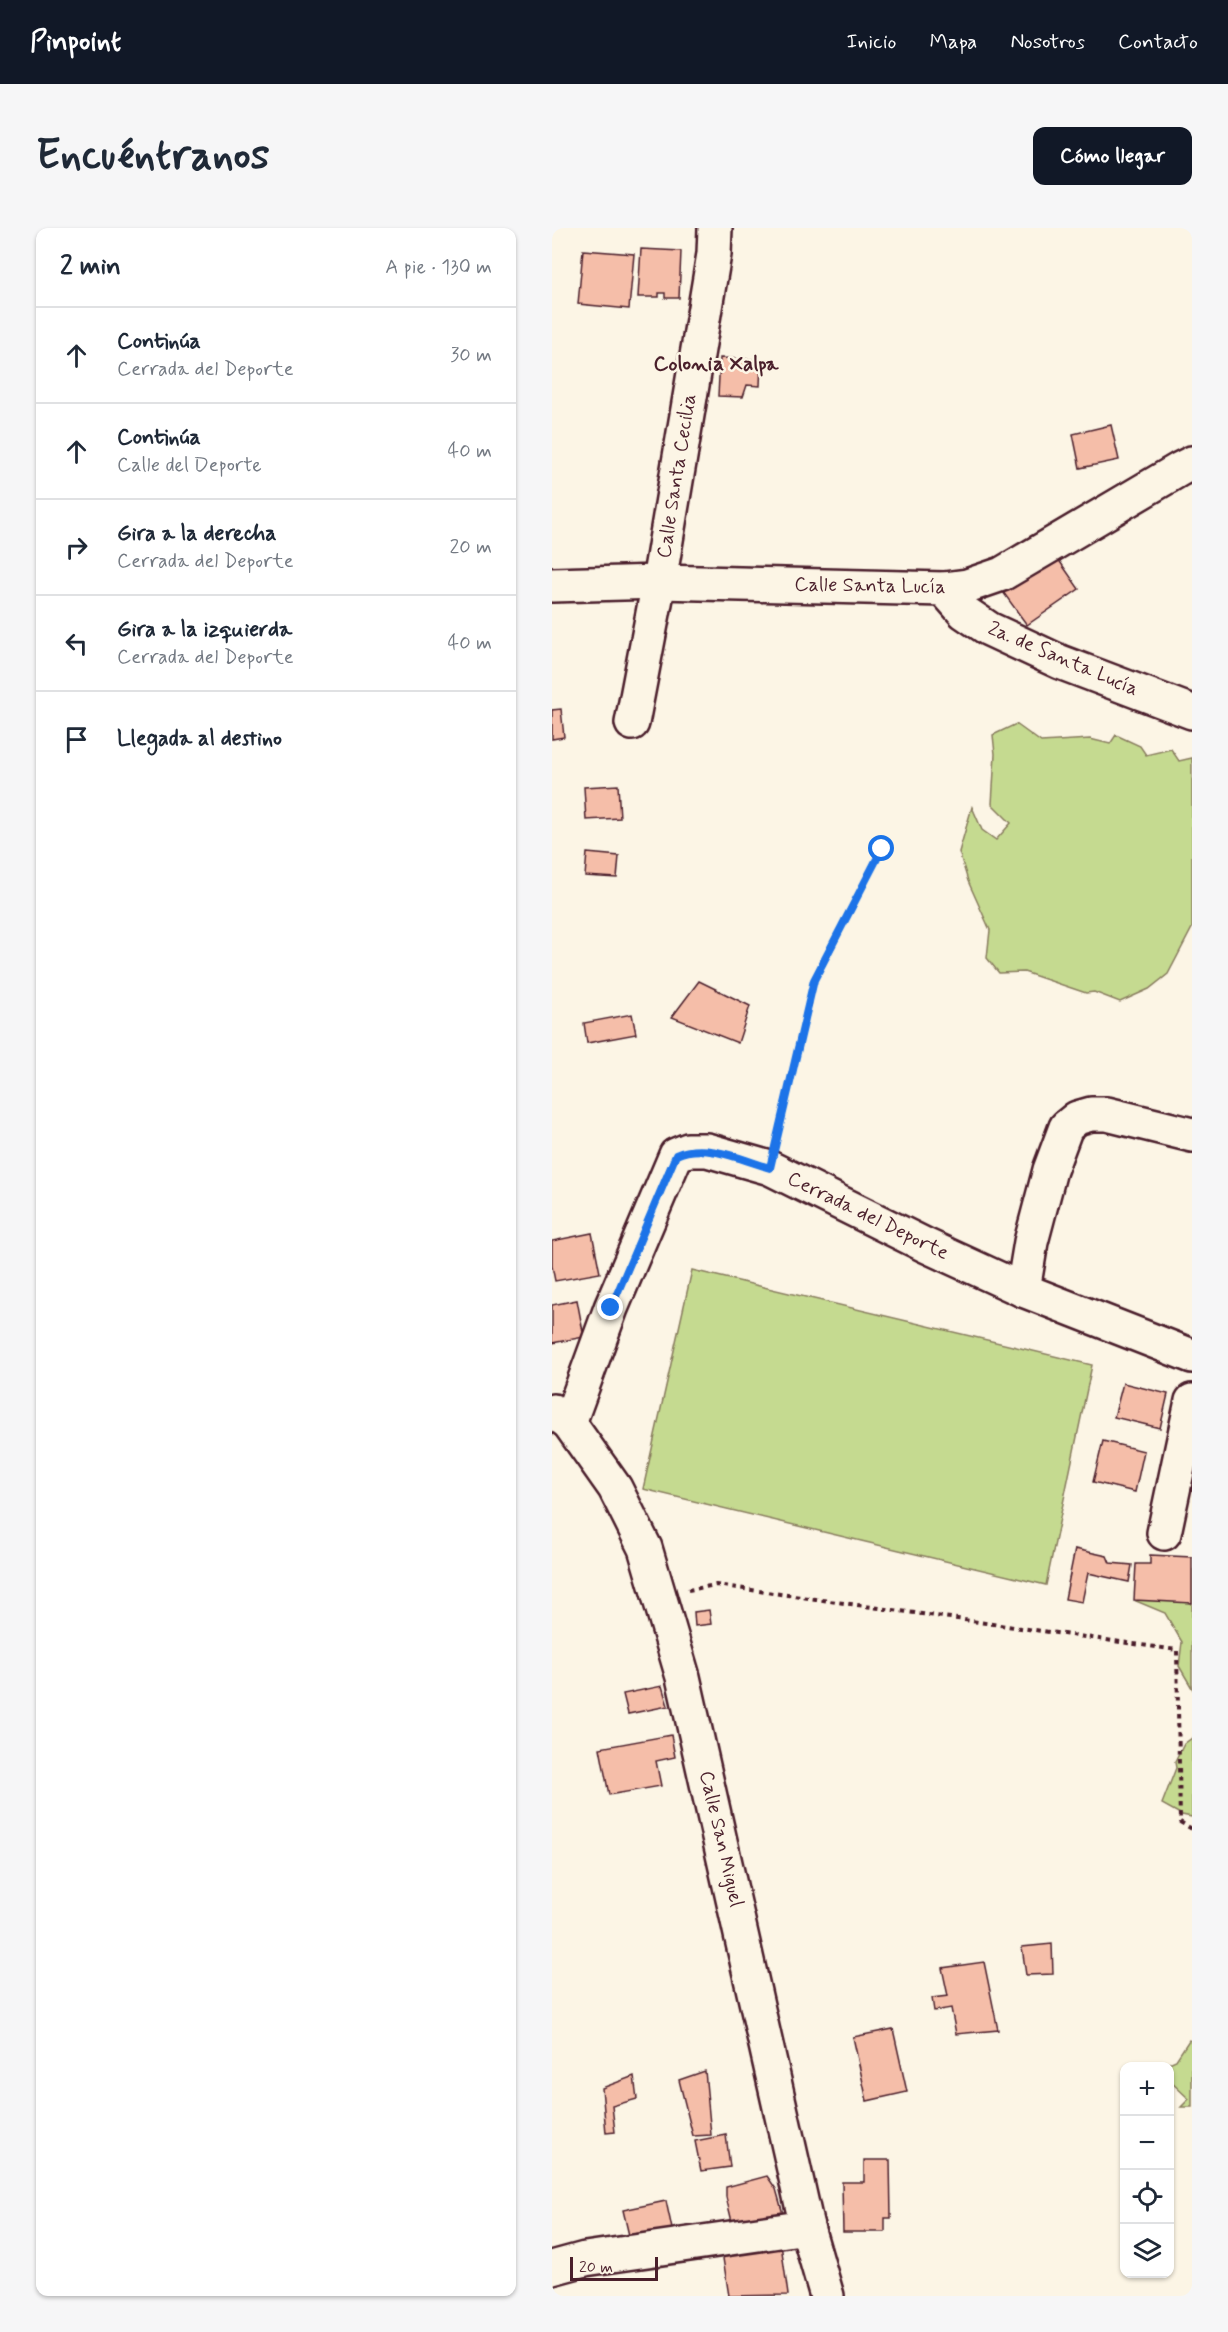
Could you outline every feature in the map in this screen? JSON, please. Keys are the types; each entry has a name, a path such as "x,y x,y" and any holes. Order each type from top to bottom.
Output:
{"street":[{"name":"Calle Santa Cecilia","path":"632,723 659,582 714,254 715,228"},
{"name":"Calle Santa Lucía","path":"552,585 659,582 944,589 967,586 1002,574 1192,463"},
{"name":"2a. de Santa Lucía","path":"944,589 964,612 989,629 1060,662 1192,712"},
{"path":"1023,1290 1031,1242 1050,1170 1066,1127 1077,1118 1091,1114 1107,1114 1192,1135"},
{"name":"Cerrada del Deporte","path":"560,1417 611,1308 676,1155 688,1150 707,1150 770,1168 934,1250 1023,1290 1192,1356"},
{"path":"1164,1533 1192,1401"},
{"name":"Calle San Miguel","path":"560,1417 615,1488 645,1548 683,1677 714,1805 807,2227 827,2296"},
{"path":"552,2268 585,2259 807,2227"}],"path":[{"path":"770,1168 814,980 882,849"},
{"path":"659,1595 716,1586 1178,1650 1180,1822 1192,1829"}],"green space":[{"path":"1016,724 1041,742 1090,739 1110,744 1116,735 1140,746 1146,755 1171,749 1179,761 1192,758 1192,928 1168,974 1149,989 1120,1002 1024,972 999,973 987,958 990,930 968,881 959,852 972,807 982,830 996,840 1011,823 992,804 995,754 993,735"},
{"path":"692,1270 1092,1365 1046,1585 643,1489"},
{"path":"1192,1570 1192,1688 1179,1666 1182,1642 1165,1613 1136,1601 1149,1589"},
{"path":"1192,1738 1192,1817 1182,1815 1162,1804 1176,1768 1175,1762 1184,1744"},
{"path":"1189,2040 1192,2042 1192,2107 1181,2107 1189,2099 1174,2085 1174,2062 1171,2062 1176,2060"}],"building":[{"path":"641,249 681,251 679,298 665,298 665,293 659,293 659,297 638,297"},
{"path":"583,250 634,254 629,309 578,304"},
{"path":"720,358 761,360 760,386 747,385 743,397 718,396"},
{"path":"1111,425 1119,460 1080,468 1073,434"},
{"path":"1056,556 1079,589 1027,625 1003,592"},
{"path":"561,709 564,737 552,739 552,710"},
{"path":"618,785 620,818 586,820 584,787"},
{"path":"587,853 619,856 617,878 585,876"},
{"path":"699,981 750,1006 738,1043 672,1017"},
{"path":"632,1014 636,1034 587,1043 584,1023"},
{"path":"592,1233 600,1273 555,1281 552,1266 552,1241"},
{"path":"577,1300 584,1337 552,1343 552,1305"},
{"path":"1123,1383 1168,1394 1160,1428 1114,1417"},
{"path":"1103,1441 1144,1451 1135,1492 1093,1482"},
{"path":"1075,1549 1107,1556 1110,1563 1132,1565 1129,1582 1088,1573 1082,1602 1065,1599"},
{"path":"1150,1555 1192,1557 1192,1603 1134,1600 1136,1564 1150,1564"},
{"path":"709,1610 711,1624 695,1626 694,1612"},
{"path":"662,1686 668,1706 628,1714 623,1694"},
{"path":"671,1735 675,1757 656,1761 661,1786 609,1795 600,1748"},
{"path":"1052,1944 1053,1974 1026,1975 1022,1947"},
{"path":"984,1962 998,2030 956,2034 951,2008 934,2011 932,1998 948,1996 942,1968"},
{"path":"893,2029 907,2092 867,2101 853,2037"},
{"path":"705,2071 711,2135 693,2136 679,2080"},
{"path":"634,2076 637,2099 612,2106 615,2132 606,2133 602,2088"},
{"path":"726,2135 730,2167 701,2171 695,2141"},
{"path":"864,2160 890,2160 891,2218 885,2218 885,2232 843,2232 842,2182 864,2182"},
{"path":"767,2176 776,2189 785,2221 734,2230 726,2197 726,2187"},
{"path":"666,2201 674,2238 631,2244 623,2210"},
{"path":"781,2244 788,2295 729,2296 722,2252"}],"district":[{"name":"Colonia Xalpa","path":"716,364"}],"route":[{"path":"611,1308 676,1155 688,1150 707,1150 770,1168 814,980 882,849"}]}
